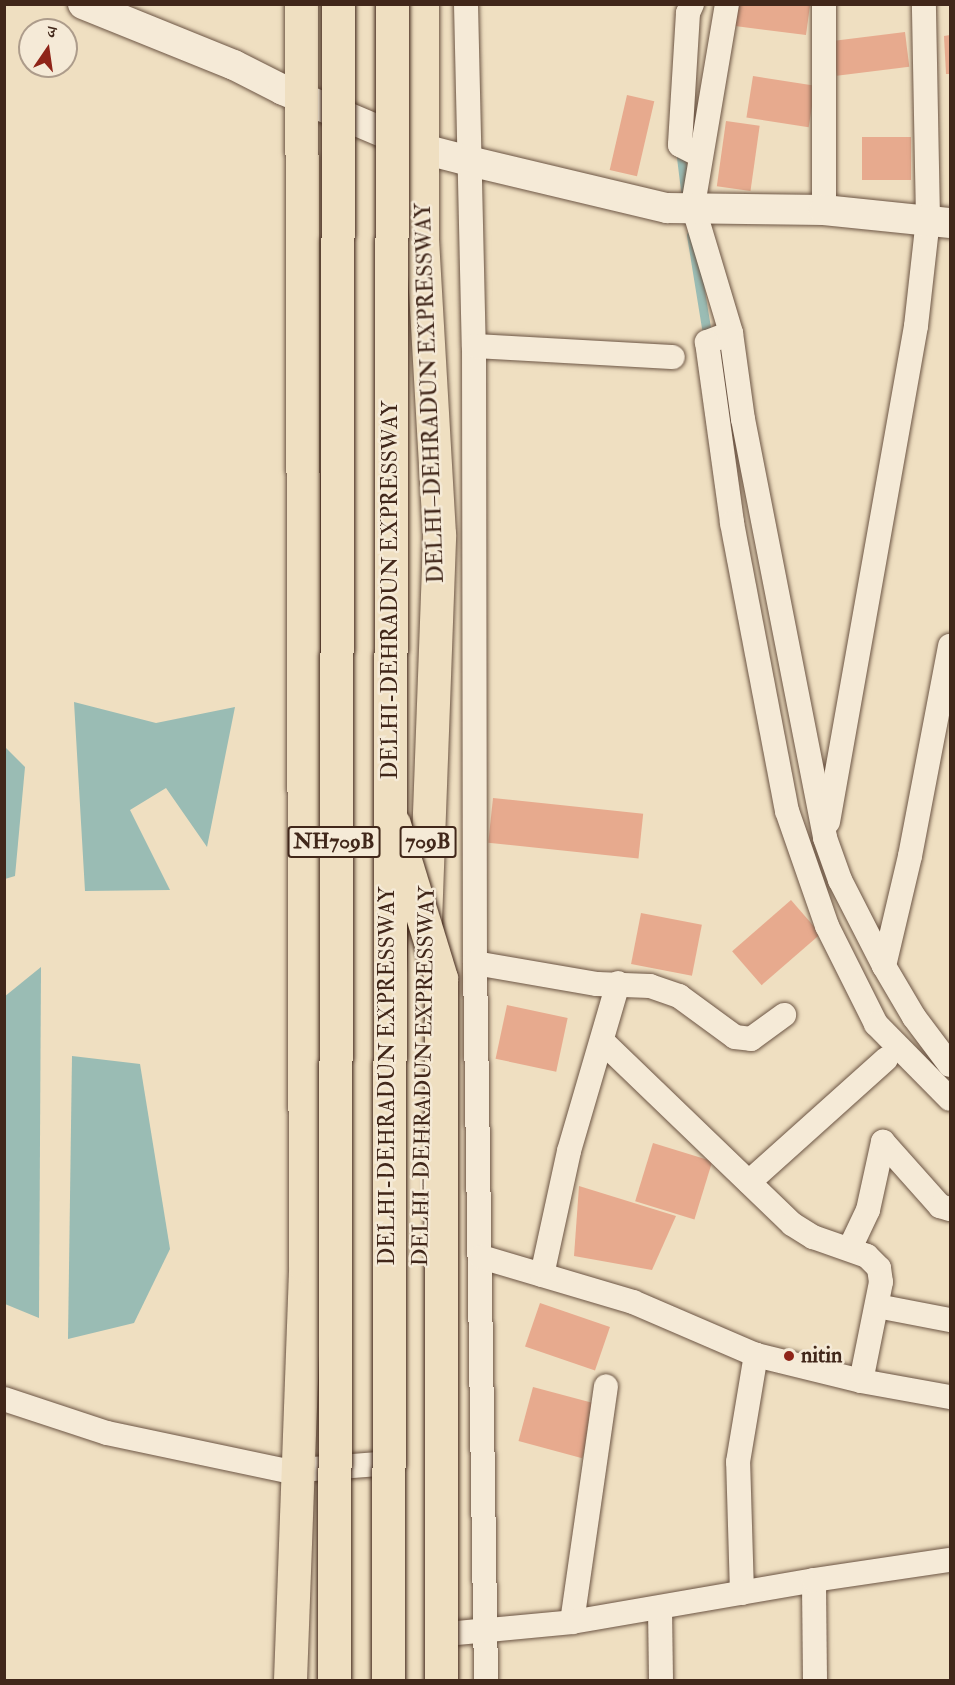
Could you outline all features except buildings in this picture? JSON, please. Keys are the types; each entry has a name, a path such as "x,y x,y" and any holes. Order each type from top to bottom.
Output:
{"main road":[{"path":"290,1680 305,1266 305,396 300,97 301,4"},
{"name":"NH709B","path":"334,1680 338,4"},
{"name":"DELHI-DEHRADUN EXPRESSWAY","path":"388,1680 392,4"},
{"name":"DELHI–DEHRADUN EXPRESSWAY","path":"418,1680 423,976 439,534 423,238 422,4"},
{"path":"389,808 441,978 441,1680"}],"street":[{"path":"82,4 234,65 300,97 423,149 469,161 680,207 824,210 939,221"},
{"path":"466,4 474,346 475,963 481,1257 483,1633 486,1680"},
{"path":"692,4 688,14 680,145 700,155"},
{"path":"727,4 700,155 680,207 743,419 825,838 840,879 884,966 914,1017 951,1065"},
{"path":"824,4 824,210"},
{"path":"825,838 916,326 939,221 924,4"},
{"path":"720,337 732,523 787,811 826,926 876,1024 951,1099"},
{"path":"474,346 673,357"},
{"path":"884,966 910,856 951,646"},
{"path":"475,963 597,984 650,986 679,996 735,1037 751,1039 784,1015"},
{"path":"542,1275 569,1151 618,983"},
{"path":"602,1041 792,1224 813,1237 850,1248 879,1268 877,1306 861,1381"},
{"path":"749,1182 886,1059"},
{"path":"850,1248 868,1210 883,1142 940,1206 951,1209"},
{"path":"481,1257 678,1318 756,1354 861,1381 951,1397"},
{"path":"877,1306 951,1320"},
{"path":"742,1593 738,1462 756,1354"},
{"path":"572,1622 606,1386"},
{"path":"4,1399 107,1432 287,1471 419,1461"},
{"path":"418,1636 483,1633 572,1622 814,1580 951,1560"},
{"path":"814,1580 815,1680"},
{"path":"660,1608 661,1680"}],"water":[{"path":"74,702 156,723 235,707 207,847 166,788 130,810 170,890 85,891"},
{"path":"5,747 25,767 15,876 5,879"},
{"path":"41,967 39,1318 5,1304 4,997"},
{"path":"72,1056 140,1064 170,1249 134,1323 68,1339"}],"waterway":[{"path":"680,149 686,198"},
{"path":"691,235 708,340"}],"place":[{"name":"nitin","path":"789,1356"}]}
